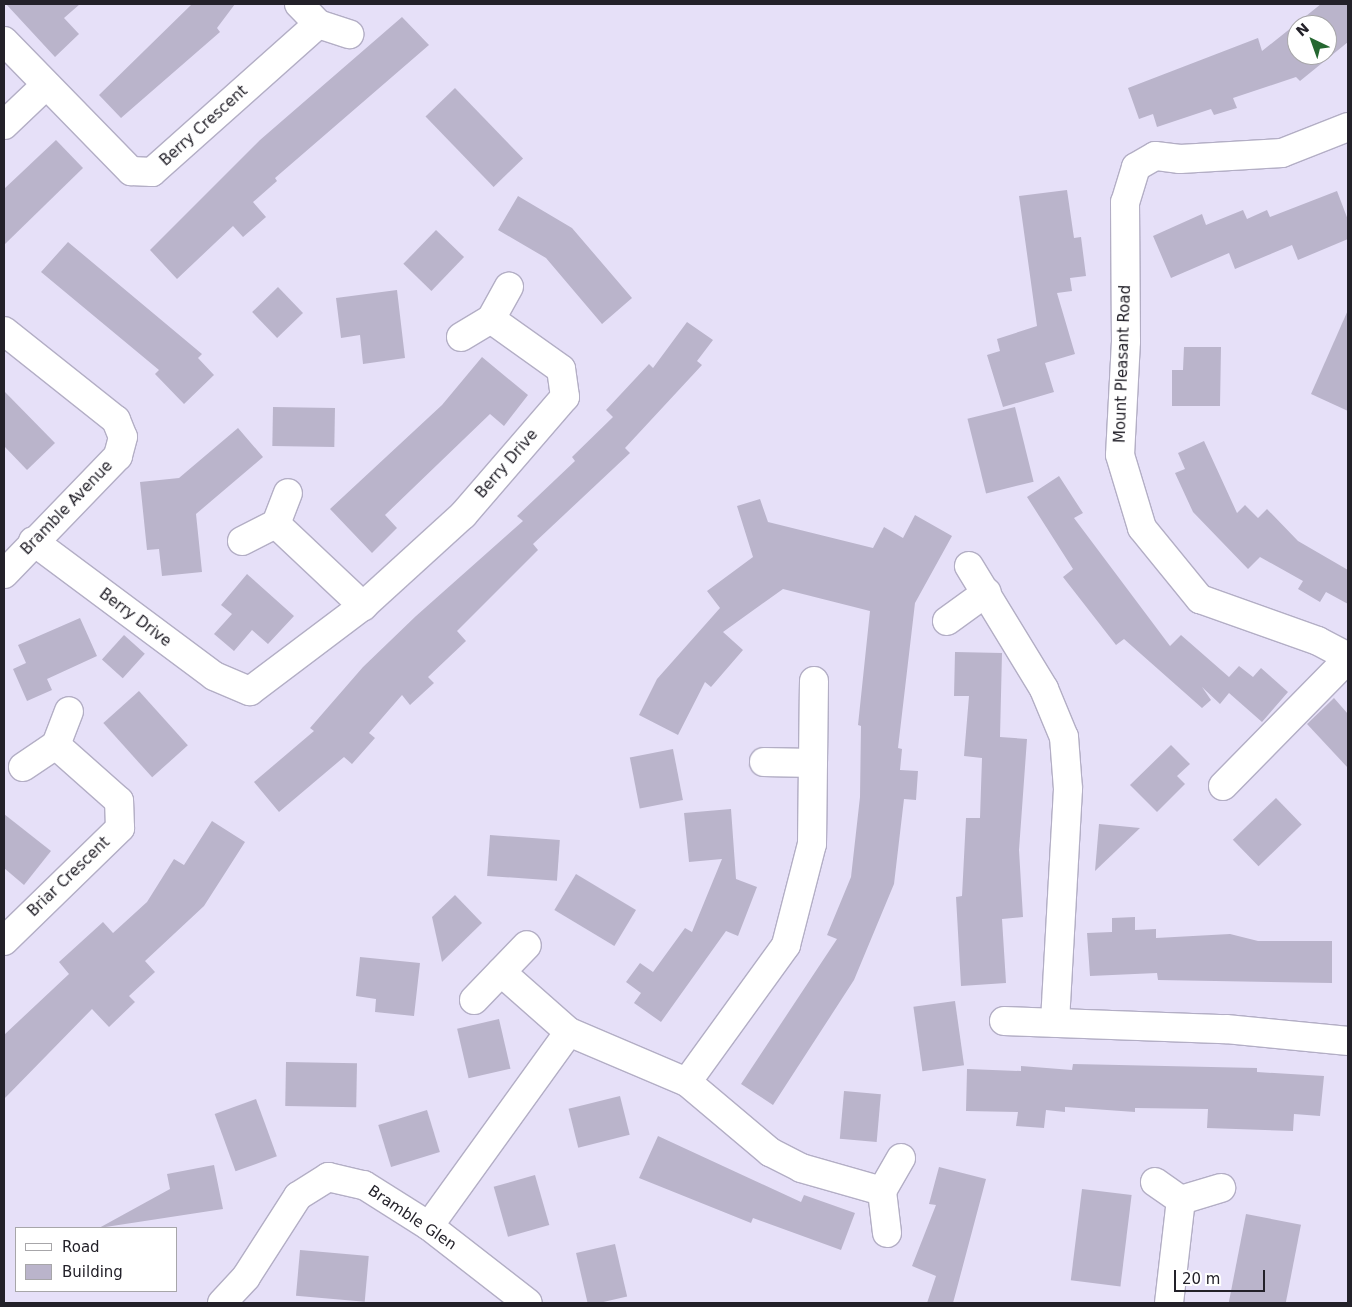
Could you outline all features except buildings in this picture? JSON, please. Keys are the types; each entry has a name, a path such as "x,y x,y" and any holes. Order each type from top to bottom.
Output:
{"street":[{"path":"298,4 318,24 349,34"},
{"name":"Berry Crescent","path":"4,41 131,171 152,172 318,24"},
{"path":"4,125 46,85"},
{"name":"Mount Pleasant Road","path":"1348,127 1282,153 1180,159 1155,156 1136,167 1124,202 1126,341 1120,455 1142,528 1200,599 1318,641 1348,658"},
{"path":"461,337 491,319 509,286"},
{"name":"Berry Drive","path":"33,542 214,676 250,691 363,606 463,515 565,397 561,369 491,319"},
{"name":"Bramble Avenue","path":"4,331 116,420 122,437 118,456 4,574"},
{"path":"242,541 276,524 288,493"},
{"path":"276,524 363,606"},
{"path":"969,566 987,592 1044,689 1064,737 1068,789 1055,1023"},
{"path":"947,621 987,592"},
{"path":"1223,786 1348,658"},
{"path":"687,1082 786,945 812,844 814,681"},
{"path":"23,767 56,745 70,711"},
{"name":"Briar Crescent","path":"4,941 120,828 119,801 56,745"},
{"path":"764,762 813,763"},
{"path":"474,1000 527,945"},
{"path":"501,972 569,1032 687,1082 770,1152 801,1168 882,1191"},
{"path":"1004,1021 1226,1029 1348,1041"},
{"path":"429,1226 569,1032"},
{"path":"887,1233 882,1191 902,1158"},
{"name":"Bramble Glen","path":"222,1303 246,1277 298,1196 328,1176 364,1185 429,1226 521,1301"},
{"path":"1155,1182 1180,1200"},
{"path":"1180,1200 1221,1188"},
{"path":"1169,1303 1180,1200"}]}
